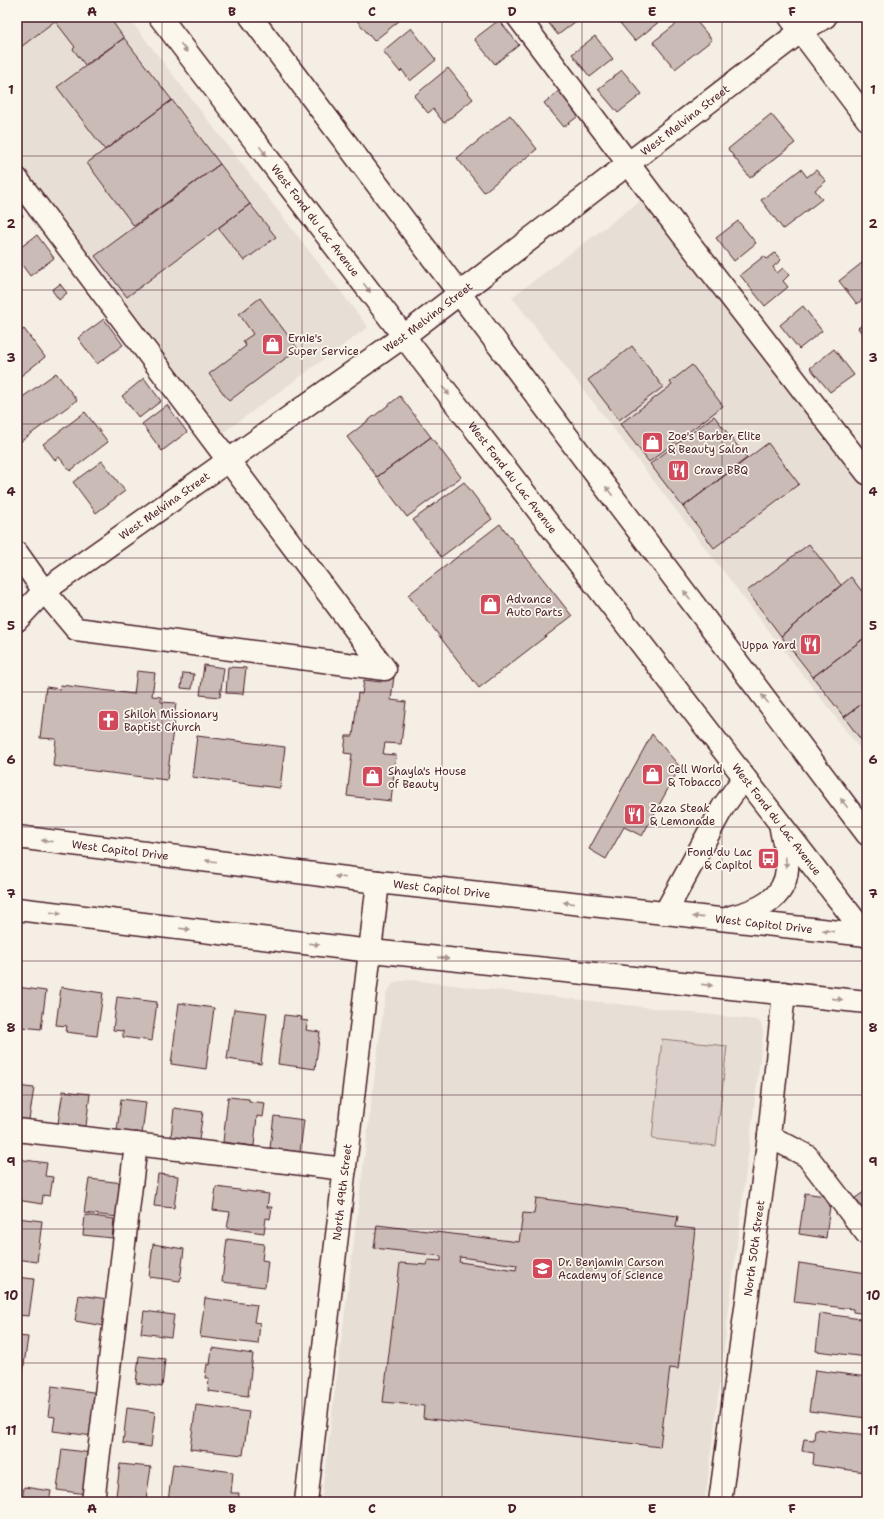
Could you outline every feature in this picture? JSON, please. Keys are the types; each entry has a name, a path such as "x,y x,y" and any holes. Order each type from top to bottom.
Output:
{"main road":[{"name":"West Fond du Lac Avenue","path":"160,17 779,824 867,935"},
{"path":"251,17 867,834"},
{"path":"518,17 652,195 867,473"},
{"path":"825,17 796,24 867,119"},
{"name":"West Melvina Street","path":"17,620 44,591 228,459 404,336 629,163 796,24"},
{"path":"17,179 385,669 81,631 76,629 44,591 17,553"},
{"path":"665,913 723,807 744,778"},
{"path":"722,919 745,914 766,905 776,896 785,882 787,862 779,824"},
{"name":"West Capitol Drive","path":"17,837 378,882 867,935"},
{"name":"North 49th Street","path":"306,1502 378,882"},
{"path":"17,909 371,951 867,1002"},
{"name":"North 50th Street","path":"720,1502 769,1136 784,993"},
{"path":"17,1130 345,1169"},
{"path":"769,1136 806,1156 867,1234"},
{"path":"93,1502 136,1144"}],"shaded area":[{"path":"17,17 128,17 368,327 209,443 17,189"},
{"path":"651,193 867,473 867,758 512,297"},
{"name":"Dr. Benjamin Carson Academy of Science","path":"410,980 756,1020 760,1022 763,1035 705,1502 321,1502 383,1009 387,992 394,982"},
{"path":"662,1039 727,1046 716,1146 652,1139"}],"building":[{"path":"17,17 60,17 17,50"},
{"path":"60,17 109,17 124,38 85,65 73,49 75,47 55,21"},
{"path":"354,17 404,17 374,41"},
{"path":"544,17 579,17 580,18 558,35"},
{"path":"615,17 665,17 635,41"},
{"path":"685,17 693,17 712,40 675,69 653,42"},
{"path":"499,20 519,45 495,64 474,39"},
{"path":"411,28 436,60 410,81 402,70 400,72 383,51"},
{"path":"595,36 613,59 590,77 572,54"},
{"path":"124,38 172,100 105,150 57,87"},
{"path":"448,68 473,99 444,123 433,109 428,113 414,96"},
{"path":"622,70 642,94 618,113 598,89"},
{"path":"561,89 581,114 564,127 544,103"},
{"path":"172,100 220,164 134,226 87,163"},
{"path":"771,114 795,143 750,178 728,149"},
{"path":"510,115 537,149 484,192 457,158"},
{"path":"220,164 250,204 127,297 95,256"},
{"path":"801,169 807,177 816,170 826,181 815,190 822,199 783,229 761,200"},
{"path":"250,204 276,237 244,261 218,228"},
{"path":"17,208 23,216 17,221"},
{"path":"738,221 756,243 734,261 716,238"},
{"path":"37,235 54,258 30,276 17,258 17,250"},
{"path":"775,253 781,260 773,267 777,273 783,268 789,275 783,281 788,287 765,306 740,275 764,256 767,259"},
{"path":"867,259 867,296 857,304 839,281"},
{"path":"60,284 67,293 59,300 52,290"},
{"path":"260,298 298,349 229,401 209,374 246,346 243,341 253,334 239,314"},
{"path":"803,306 822,331 799,349 780,325"},
{"path":"104,319 123,345 97,364 78,338"},
{"path":"867,321 867,340 858,328"},
{"path":"24,329 45,357 17,379 17,334"},
{"path":"632,346 663,387 619,420 588,380"},
{"path":"834,349 854,375 830,392 810,368"},
{"path":"692,365 723,406 649,462 620,424 672,385 670,382"},
{"path":"56,373 77,400 20,442 17,438 17,401"},
{"path":"144,378 161,401 139,418 122,396"},
{"path":"400,396 431,437 377,477 347,437"},
{"path":"167,405 187,432 162,451 142,424"},
{"path":"85,412 108,442 70,471 59,457 55,460 43,444"},
{"path":"714,416 747,458 683,507 650,464"},
{"path":"431,437 461,477 407,517 377,477"},
{"path":"768,443 799,484 714,548 683,507"},
{"path":"102,461 125,491 96,513 73,482"},
{"path":"464,482 492,519 441,557 413,520"},
{"name":"Advance Auto Parts","path":"500,524 572,616 479,688 408,595"},
{"path":"809,544 841,585 781,636 747,591"},
{"path":"851,577 867,598 867,636 813,677 781,636"},
{"path":"867,636 867,700 844,717 813,677"},
{"path":"204,665 224,668 220,697 200,695"},
{"path":"228,667 246,668 243,694 226,693"},
{"name":"Shiloh Missionary Baptist Church","path":"137,671 155,673 152,696 161,697 161,702 176,703 167,780 53,766 56,739 40,738 46,687 60,689 61,685 134,694"},
{"path":"183,673 194,674 192,689 181,688"},
{"path":"382,675 394,676 391,700 406,702 401,744 385,743 383,754 396,755 391,801 347,796 352,754 344,753 346,736 353,736 358,693 362,694 364,680 381,682"},
{"path":"867,700 867,748 844,717"},
{"path":"652,734 680,767 642,836 624,827 606,859 589,849"},
{"path":"197,736 285,747 280,788 192,777"},
{"path":"17,987 46,991 41,1029 22,1027 21,1031 17,1031"},
{"path":"61,987 103,993 97,1036 66,1032 67,1026 56,1025"},
{"path":"117,997 157,1002 152,1041 123,1037 123,1031 113,1030"},
{"path":"179,1003 214,1008 206,1069 171,1064"},
{"path":"234,1009 267,1013 261,1064 227,1059"},
{"path":"284,1015 302,1017 301,1020 308,1021 306,1030 320,1032 315,1069 278,1064"},
{"path":"17,1086 34,1088 29,1120 17,1119"},
{"path":"63,1091 90,1094 86,1126 58,1123"},
{"path":"228,1097 249,1099 249,1101 265,1103 263,1117 257,1116 254,1146 223,1142"},
{"path":"121,1099 146,1102 142,1134 117,1131"},
{"path":"174,1108 203,1112 199,1140 171,1137"},
{"path":"274,1116 304,1120 300,1152 270,1148"},
{"path":"17,1159 47,1163 45,1176 53,1177 50,1196 43,1195 42,1204 17,1200"},
{"path":"158,1174 178,1176 174,1208 154,1206"},
{"path":"89,1179 123,1183 118,1217 84,1213"},
{"path":"216,1187 269,1194 267,1207 272,1207 270,1219 266,1218 264,1233 227,1228 230,1212 213,1210"},
{"path":"867,1190 867,1215 855,1198"},
{"path":"805,1193 831,1197 826,1238 799,1234"},
{"path":"536,1198 678,1216 676,1227 695,1229 678,1369 670,1368 660,1447 423,1418 424,1406 383,1402 400,1263 427,1265 428,1260 441,1261 441,1256 374,1248 377,1225 519,1242 523,1213 534,1214","holes":["460,1257 517,1265 516,1270 459,1262"]},
{"path":"85,1215 114,1219 112,1238 83,1235"},
{"path":"17,1218 42,1221 37,1262 17,1259"},
{"path":"227,1239 264,1244 262,1260 268,1261 265,1287 222,1282"},
{"path":"153,1244 184,1249 180,1281 149,1277"},
{"path":"799,1263 867,1273 867,1314 853,1312 853,1309 794,1302"},
{"path":"17,1277 34,1279 29,1316 17,1315"},
{"path":"79,1295 108,1299 104,1326 75,1321"},
{"path":"205,1298 257,1305 254,1322 260,1323 258,1344 200,1337"},
{"path":"144,1311 174,1315 171,1337 141,1333"},
{"path":"820,1313 867,1320 867,1357 816,1351"},
{"path":"17,1336 28,1337 23,1372 17,1372"},
{"path":"212,1348 253,1354 248,1396 208,1391 209,1378 205,1378 207,1364 210,1365"},
{"path":"139,1356 165,1359 162,1387 136,1383"},
{"path":"815,1370 867,1377 867,1418 809,1411"},
{"path":"52,1386 99,1393 93,1436 53,1431 55,1417 48,1416"},
{"path":"196,1405 249,1412 243,1455 190,1449"},
{"path":"127,1408 155,1412 151,1447 123,1443"},
{"path":"815,1429 867,1435 865,1472 813,1465 814,1453 802,1451 804,1439 814,1440"},
{"path":"62,1449 91,1453 86,1494 57,1490"},
{"path":"120,1464 151,1467 146,1500 116,1496"},
{"path":"173,1464 233,1472 231,1493 239,1493 238,1502 168,1501"},
{"path":"24,1487 51,1491 49,1502 22,1502"},
{"path":"118,1497 150,1502 117,1502"}],"place":[{"name":"Ernie's Super Service","path":"272,344"},
{"name":"Zoe's Barber Elite & Beauty Salon","path":"652,442"},
{"name":"Crave BBQ","path":"679,470"},
{"name":"Advance Auto Parts","path":"490,605"},
{"name":"Uppa Yard","path":"811,645"},
{"name":"Shiloh Missionary Baptist Church","path":"108,720"},
{"name":"Cell World & Tobacco","path":"653,775"},
{"name":"Shayla's House of Beauty","path":"373,777"},
{"name":"Zaza Steak & Lemonade","path":"635,814"},
{"name":"Fond du Lac & Capitol","path":"768,858"},
{"name":"Dr. Benjamin Carson Academy of Science","path":"542,1268"}]}
